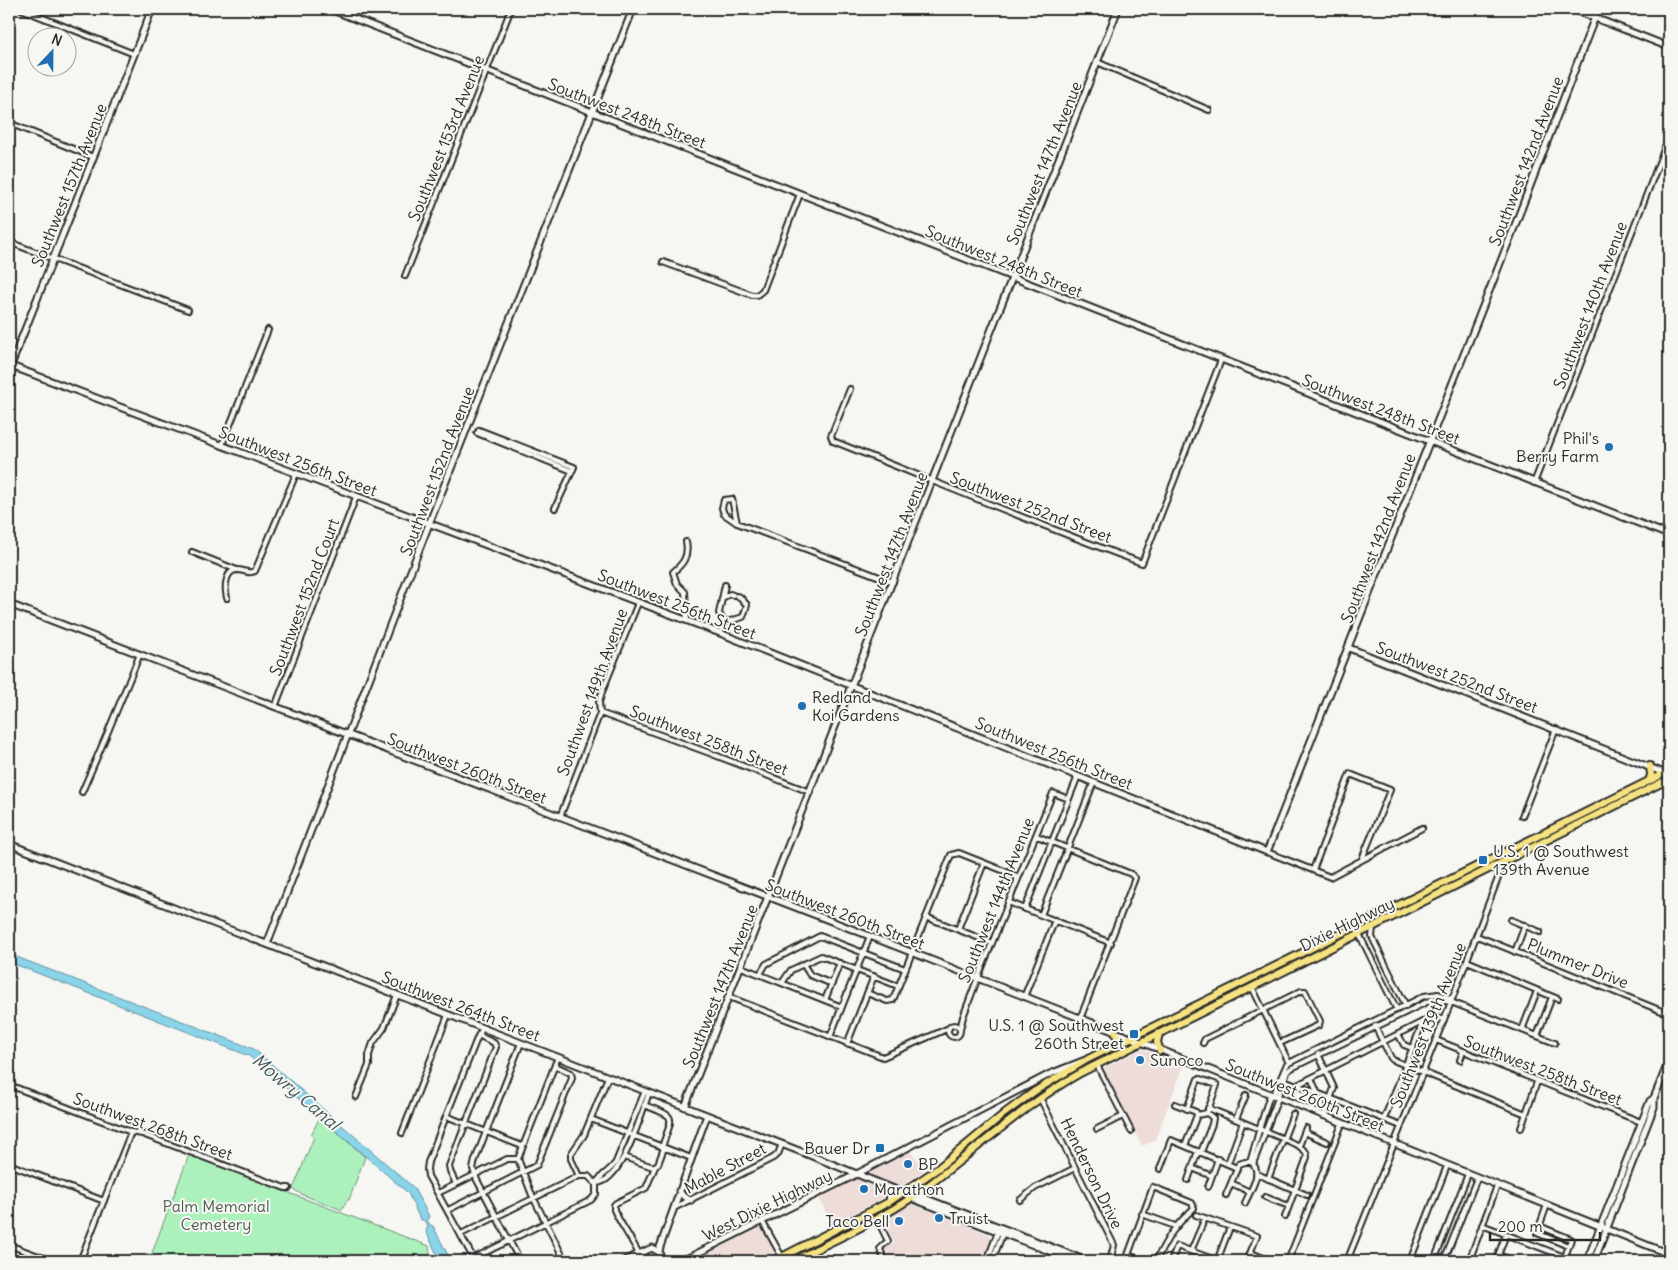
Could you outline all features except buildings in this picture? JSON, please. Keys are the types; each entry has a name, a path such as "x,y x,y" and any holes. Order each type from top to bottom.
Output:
{"highway":[{"path":"1649,781 1651,775 1650,766"},
{"name":"Dixie Highway","path":"774,1261 783,1260 904,1193 1035,1091 1088,1060 1668,773"},
{"name":"Dixie Highway","path":"793,1261 876,1219 914,1196 1040,1098 1070,1078 1669,779"},
{"path":"1115,1032 1118,1039 1117,1045"},
{"path":"1158,1034 1156,1042 1160,1051"},
{"path":"1035,1091 1040,1098"}],"street":[{"path":"21,9 134,54"},
{"name":"Southwest 157th Avenue","path":"10,368 152,9"},
{"name":"Southwest 248th Street","path":"330,9 1669,535"},
{"name":"Southwest 153rd Avenue","path":"404,276 510,9"},
{"name":"Southwest 152nd Avenue","path":"267,944 429,524 634,9"},
{"name":"Southwest 147th Avenue","path":"685,1107 1118,9"},
{"path":"1572,9 1669,47"},
{"name":"Southwest 142nd Avenue","path":"1267,852 1349,648 1598,9"},
{"path":"1097,62 1209,110"},
{"path":"9,124 93,157"},
{"name":"Southwest 140th Avenue","path":"1534,483 1669,137"},
{"path":"663,262 752,295 757,295 763,290 800,194"},
{"path":"9,242 188,310"},
{"path":"222,445 268,330"},
{"name":"Southwest 252nd Street","path":"850,389 832,436 833,442 933,480 938,484 1066,535 1142,563 1221,360"},
{"name":"Southwest 256th Street","path":"10,368 222,445 720,633 1330,877 1362,859"},
{"path":"478,432 572,471 554,508"},
{"path":"192,552 237,570 251,573 256,571 296,474"},
{"name":"Southwest 152nd Court","path":"275,707 356,497"},
{"path":"737,523 732,499 724,500 722,508 724,514 737,523 893,582"},
{"path":"686,542 687,555 680,566 673,572 677,584 685,592 686,621"},
{"path":"227,598 224,588 226,582 232,572 237,570"},
{"path":"720,633 724,623 719,613 725,585"},
{"path":"722,598 730,594 740,597 747,605 743,617 724,623"},
{"name":"Southwest 149th Avenue","path":"560,817 600,712 599,702 602,692 638,603"},
{"name":"Southwest 260th Street","path":"9,604 1131,1038 1669,1254"},
{"name":"Southwest 252nd Street","path":"1349,648 1668,773"},
{"path":"82,792 140,654"},
{"name":"Southwest 258th Street","path":"600,712 810,792"},
{"path":"1522,816 1556,729"},
{"path":"1313,870 1350,774 1390,790 1362,859"},
{"path":"1026,909 1078,776"},
{"path":"1041,915 1094,782"},
{"name":"Southwest 144th Avenue","path":"960,1029 1008,902 1017,880 1020,878 1054,793 1069,799"},
{"path":"1362,859 1422,828"},
{"path":"1037,836 1131,874 1134,877 1134,882 1080,1019"},
{"name":"Southwest 264th Street","path":"9,844 904,1193 1087,1261"},
{"path":"867,993 890,1001 893,998 951,855 959,853 1012,874 1017,880"},
{"path":"1502,854 1506,861"},
{"name":"Southwest 139th Avenue","path":"1347,1261 1506,861"},
{"path":"958,929 984,863"},
{"path":"1008,902 1110,942"},
{"path":"926,916 992,943"},
{"path":"1024,997 1055,920"},
{"path":"1511,920 1540,932"},
{"path":"1514,952 1525,925"},
{"path":"1373,927 1372,937 1407,1008"},
{"path":"1359,934 1398,1012"},
{"path":"760,974 766,964 818,936 823,936 905,969"},
{"path":"830,1037 870,936"},
{"name":"Plummer Drive","path":"1477,936 1669,1014"},
{"path":"782,983 789,972 821,956 898,986"},
{"path":"1467,961 1558,999"},
{"path":"825,1000 840,963"},
{"path":"803,964 808,974 832,984"},
{"path":"741,967 842,1007"},
{"path":"847,1044 874,976"},
{"path":"1252,987 1289,1063"},
{"path":"1203,1043 1205,1039 1305,990 1320,1021 1319,1025 1280,1043"},
{"path":"1522,1030 1537,991"},
{"path":"356,1097 369,1065 369,1055 384,1028 397,995"},
{"path":"729,997 879,1056 885,1057 938,1034 953,1025 957,1025 960,1029 957,1037 938,1034"},
{"path":"1537,1036 1552,997"},
{"path":"1258,1147 1264,1114 1290,1069 1407,1008 1433,999 1452,1000 1555,1043"},
{"path":"402,1133 448,1015"},
{"path":"1297,1085 1434,1016 1444,1020"},
{"name":"Southwest 144th Avenue","path":"953,1025 963,1017"},
{"path":"1384,1119 1423,1022"},
{"path":"1374,1024 1391,1058 1423,1073 1526,1114"},
{"path":"1307,1195 1257,1174 1252,1163 1266,1132 1275,1097 1286,1066 1374,1024"},
{"path":"461,1234 579,1176 588,1176 596,1183 597,1192 593,1200 509,1240 474,1260 428,1176 427,1166 478,1036 483,1028"},
{"path":"948,1028 949,1035"},
{"path":"456,1184 449,1168 496,1047 494,1043 480,1034"},
{"path":"1398,1034 1404,1045 1412,1048"},
{"name":"Southwest 258th Street","path":"1436,1040 1641,1122"},
{"path":"520,1261 475,1174 474,1165 521,1043"},
{"path":"1460,1060 1463,1052"},
{"path":"1318,1054 1334,1088 1324,1116"},
{"path":"558,1057 518,1159 534,1198 565,1261"},
{"name":"West Dixie Highway","path":"682,1261 1071,1064 1088,1060"},
{"path":"1594,1261 1654,1107 1654,1098 1669,1060"},
{"path":"448,1210 534,1168 538,1163 572,1078 571,1073 555,1064"},
{"path":"1097,1064 1131,1132"},
{"path":"579,1176 570,1155 588,1127 608,1077"},
{"path":"1311,1078 1317,1092"},
{"path":"1187,1109 1198,1079 1200,1079 1217,1085 1208,1110"},
{"path":"1284,1080 1401,1126"},
{"path":"1521,1128 1537,1082"},
{"name":"Southwest 268th Street","path":"9,1086 289,1188"},
{"path":"1024,1088 1030,1088 1035,1091"},
{"path":"596,1183 615,1164 644,1105 647,1092"},
{"path":"596,1183 601,1183 618,1169 647,1092"},
{"path":"1236,1119 1246,1095"},
{"name":"Henderson Drive","path":"1040,1098 1114,1245 1110,1261"},
{"path":"1587,1261 1641,1122 1650,1101 1654,1098"},
{"path":"1175,1104 1196,1112 1197,1115"},
{"path":"639,1254 629,1235 622,1227 614,1206 616,1203 646,1188 655,1167 659,1163 671,1122 668,1114 644,1105"},
{"path":"1188,1180 1212,1124 1213,1118 1208,1110"},
{"path":"1185,1146 1197,1115 1208,1110 1236,1119 1299,1146 1306,1152 1307,1157 1285,1216"},
{"path":"1268,1179 1293,1114"},
{"path":"662,1261 659,1252 706,1115"},
{"path":"446,1116 522,1146"},
{"path":"1097,1129 1123,1116"},
{"path":"591,1119 691,1158"},
{"path":"1228,1163 1243,1122"},
{"path":"1288,1261 1342,1124"},
{"path":"1299,1146 1305,1130 1327,1142"},
{"path":"80,1261 131,1132"},
{"path":"1160,1169 1171,1140 1237,1168"},
{"name":"Mable Street","path":"673,1208 774,1157 782,1144"},
{"path":"624,1157 649,1167 655,1167"},
{"path":"438,1193 507,1159 518,1159"},
{"path":"1208,1187 1218,1159"},
{"path":"1226,1195 1240,1163 1252,1163"},
{"path":"9,1164 104,1201"},
{"path":"1410,1261 1447,1166"},
{"path":"1020,1200 1035,1188 1075,1168"},
{"path":"1192,1168 1212,1176"},
{"path":"1246,1203 1257,1174"},
{"path":"1434,1261 1468,1174"},
{"path":"1444,1261 1478,1178"},
{"path":"1230,1183 1250,1192"},
{"path":"884,1185 890,1194 889,1202"},
{"path":"1468,1261 1497,1186"},
{"path":"1144,1261 1128,1255 1153,1187 1192,1203 1194,1208 1175,1226 1156,1261"},
{"path":"680,1191 684,1197 691,1200"},
{"path":"1265,1197 1289,1206"},
{"path":"1547,1205 1536,1232 1538,1235 1568,1246"},
{"path":"1142,1214 1175,1226"},
{"path":"1196,1215 1257,1236 1247,1261"},
{"path":"1191,1251 1205,1218"},
{"path":"876,1219 888,1241 880,1250 886,1261"},
{"path":"762,1221 783,1260"},
{"path":"1482,1225 1575,1261"},
{"path":"1539,1226 1571,1239 1565,1257"},
{"path":"1171,1261 1177,1246 1218,1261 1230,1227"},
{"path":"987,1261 1001,1230"},
{"path":"992,1261 1001,1230"},
{"name":"Southwest 264th Street","path":"1001,1230 1074,1261"},
{"path":"1496,1261 1506,1234"},
{"path":"9,1245 52,1261"},
{"path":"623,1261 652,1248 659,1252"},
{"path":"1251,1253 1271,1261"},
{"path":"1498,1255 1514,1261"}],"shaded area":[{"path":"1142,1049 1184,1066 1155,1140 1142,1146 1102,1069"},
{"path":"910,1151 925,1170 887,1196 832,1225 818,1196"},
{"path":"912,1204 989,1234 991,1238 982,1261 892,1261 885,1248 894,1243 884,1222"},
{"path":"758,1218 778,1257 814,1238 826,1261 671,1261"}],"green space":[{"path":"320,1117 365,1157 349,1200 347,1200 342,1210 293,1189 314,1137 311,1135"},
{"name":"Palm Memorial Cemetery","path":"189,1155 429,1246 431,1261 149,1261"}],"water":[{"name":"Mowry Canal","path":"9,954 254,1049 413,1187 429,1216 427,1220 433,1226 451,1261 440,1261 426,1231 428,1226 425,1221 420,1219 408,1193 249,1056 9,962"}],"place":[{"name":"Phil's Berry Farm","path":"1609,447"},
{"name":"Redland Koi Gardens","path":"802,706"},
{"name":"U.S. 1 @ Southwest 139th Avenue","path":"1483,860"},
{"name":"U.S. 1 @ Southwest 260th Street","path":"1134,1034"},
{"name":"Sunoco","path":"1140,1060"},
{"name":"Bauer Dr","path":"880,1148"},
{"name":"BP","path":"908,1164"},
{"name":"Marathon","path":"864,1189"},
{"name":"Truist","path":"939,1218"},
{"name":"Taco Bell","path":"899,1221"}]}
